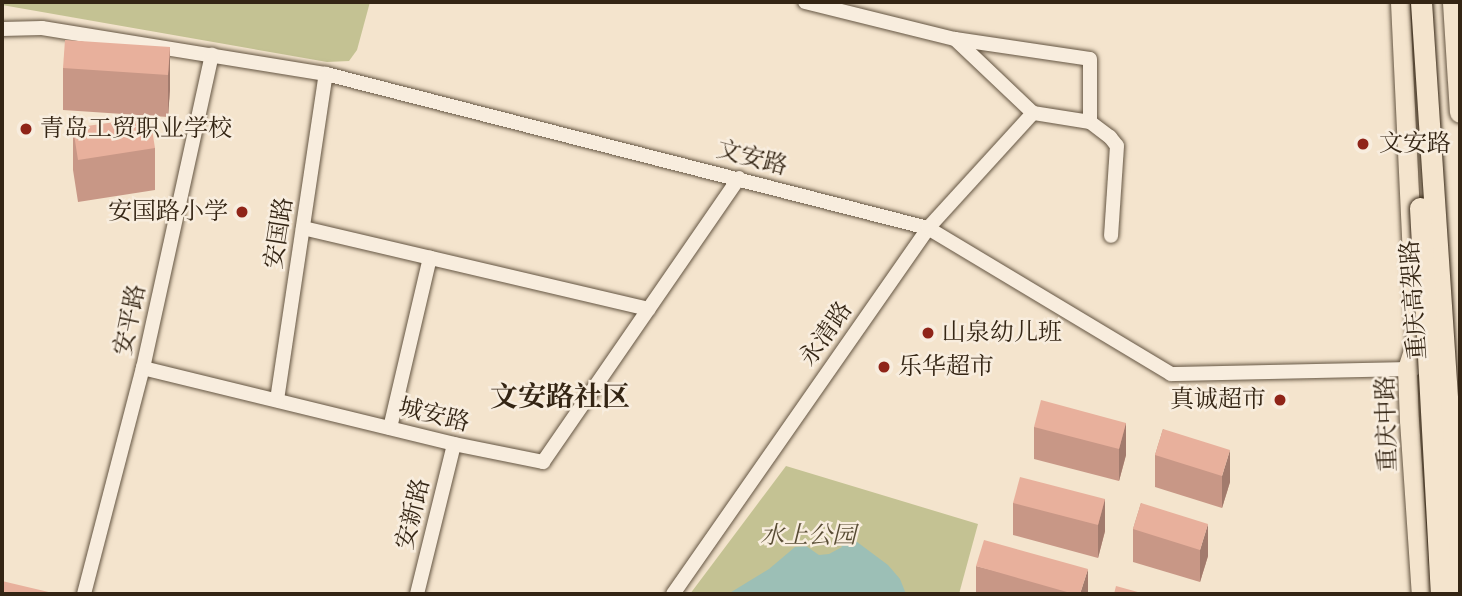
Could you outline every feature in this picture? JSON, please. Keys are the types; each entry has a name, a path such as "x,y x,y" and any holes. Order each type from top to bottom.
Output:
{"highway":[{"path":"1453,2 1460,112"},
{"path":"1421,11 1418,156 1428,405 1441,594"},
{"name":"重庆高架路","path":"1421,11 1460,594"},
{"path":"1455,23 1460,57"}],"main road":[{"name":"重庆中路","path":"1400,2 1416,341 1407,369 1421,594"}],"street":[{"path":"805,2 955,39 1090,59 1090,122"},
{"name":"文安路","path":"2,29 42,28 326,74 928,228 1171,374 1460,367"},
{"path":"955,39 1033,113 1090,122 1110,137 1116,146 1111,236"},
{"name":"安平路","path":"84,594 143,368 212,54"},
{"name":"安国路","path":"277,400 326,74"},
{"name":"永清路","path":"673,594 928,228 1033,113"},
{"name":"城安路","path":"143,368 454,444 543,462 739,178"},
{"path":"303,228 649,309"},
{"path":"390,428 430,258"},
{"name":"安新路","path":"417,594 454,444"}],"green space":[{"path":"2,2 370,2 357,50 349,61 327,62 2,5"},
{"name":"水上公园","path":"786,466 978,524 959,594 690,594"}],"water":[{"path":"845,533 888,565 900,579 906,594 728,594 769,569 795,547 806,546 819,555 829,554 842,547 839,542 841,534"}],"building":[{"path":"65,40 170,47 168,75 63,68"},
{"path":"150,117 155,148 78,160 73,128"},
{"path":"1041,400 1126,423 1119,449 1034,427"},
{"path":"1163,429 1230,450 1222,476 1155,455"},
{"path":"1020,477 1105,499 1098,525 1013,503"},
{"path":"1141,503 1208,524 1200,550 1133,529"},
{"path":"984,540 1088,569 1080,594 976,566"},
{"path":"2,581 57,594 2,594"},
{"path":"1116,586 1145,594 1114,594"}],"place":[{"name":"青岛工贸职业学校","path":"26,129"},
{"name":"文安路","path":"1363,144"},
{"name":"安国路小学","path":"242,212"},
{"name":"山泉幼儿班","path":"928,333"},
{"name":"乐华超市","path":"884,367"},
{"name":"真诚超市","path":"1280,400"}],"district":[{"name":"文安路社区","path":"560,397"}]}
